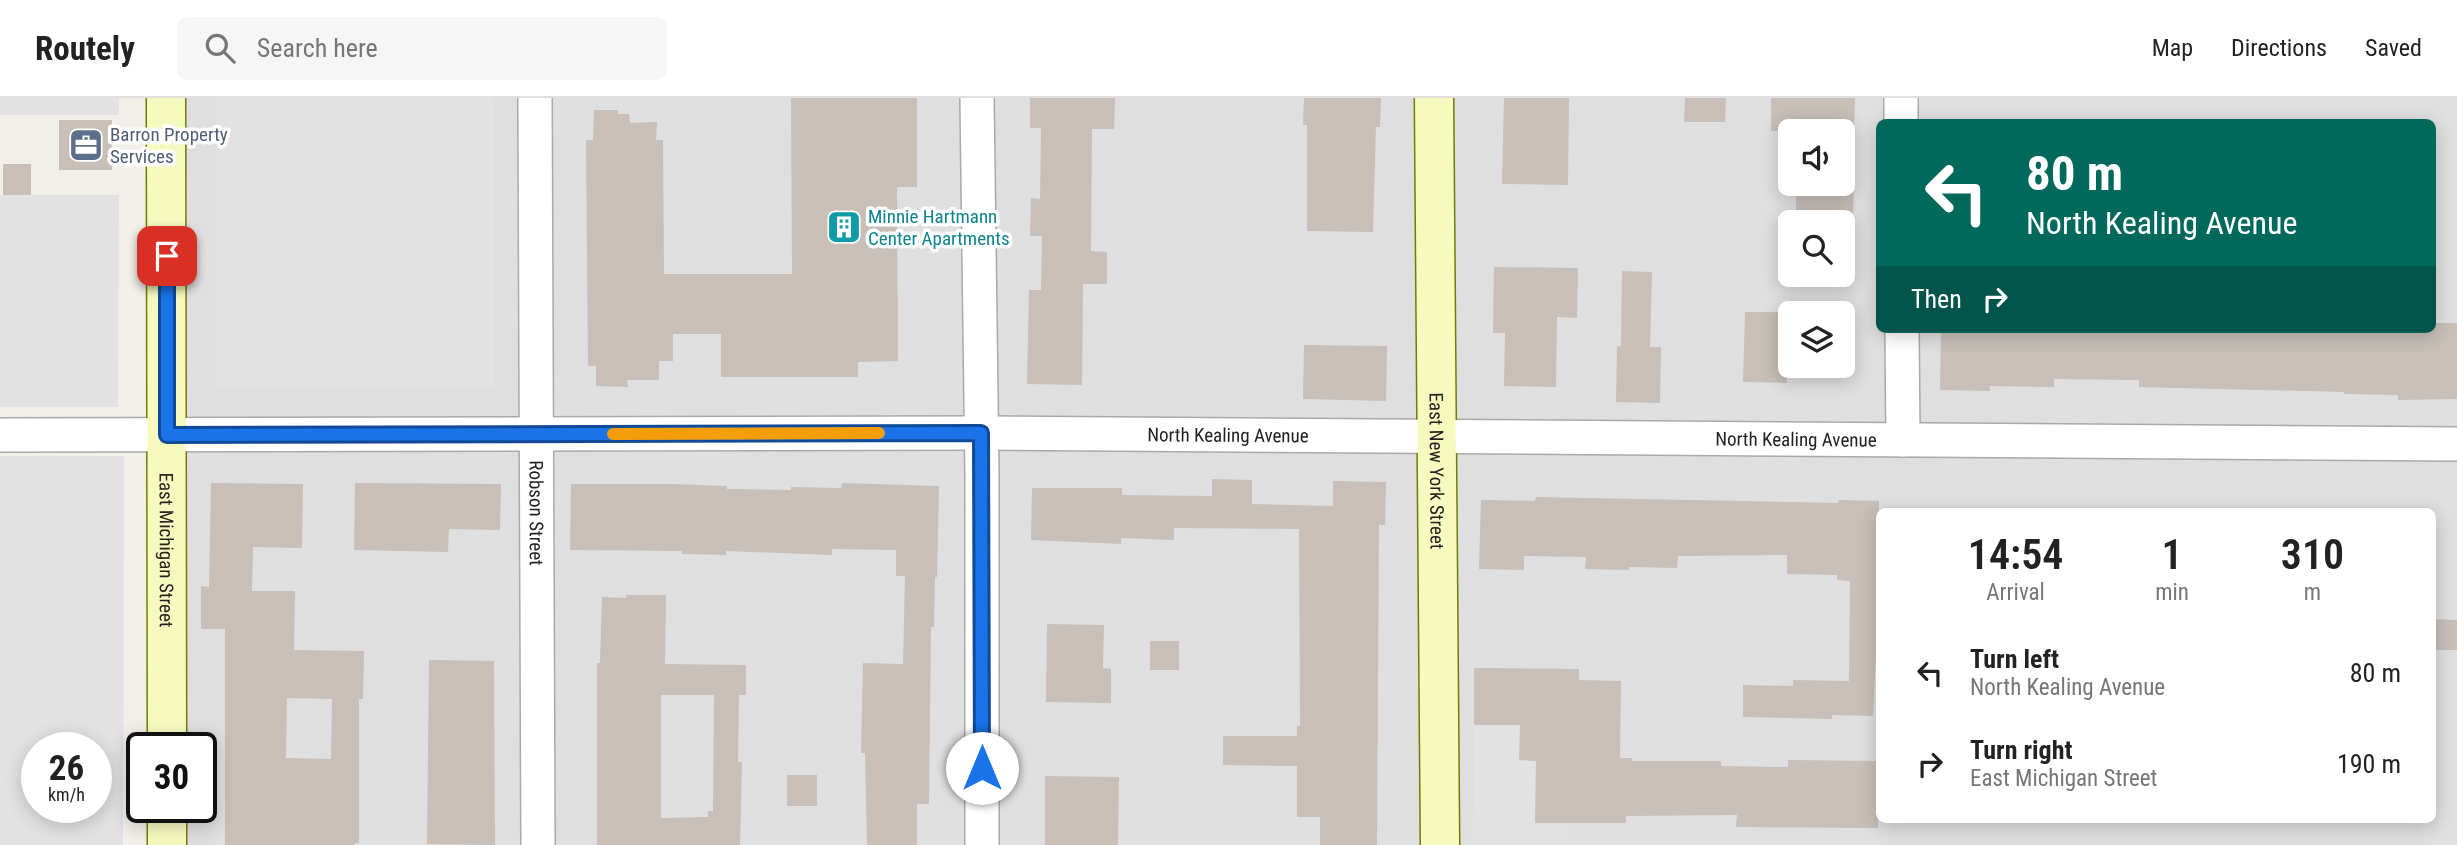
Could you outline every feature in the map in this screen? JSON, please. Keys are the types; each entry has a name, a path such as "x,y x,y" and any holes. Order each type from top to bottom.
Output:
{"main road":[{"name":"East Michigan Street","path":"166,98 167,732"},
{"name":"East New York Street","path":"1434,98 1440,845"},
{"path":"167,823 167,845"}],"street":[{"name":"Robson Street","path":"535,98 538,845"},
{"path":"977,98 982,845"},
{"path":"1900,98 1901,119"},
{"path":"1902,333 1903,440"},
{"name":"North Kealing Avenue","path":"0,435 981,433 2457,444"}],"shaded area":[{"path":"0,98 119,98 119,115 0,115"},
{"path":"169,98 2457,98 2457,845 159,845 159,823 217,823 217,732 160,732"},
{"path":"217,98 494,98 494,388 217,388"},
{"path":"0,195 119,195 118,407 0,407"},
{"path":"0,456 124,456 123,845 0,845"},
{"path":"1474,725 1520,725 1519,760 1536,761 1535,823 1567,823 1567,845 1473,845"}],"building":[{"name":"Minnie Hartmann Center Apartments","path":"791,98 917,98 917,187 897,187 898,361 858,362 858,377 721,377 721,334 673,334 673,361 659,361 659,380 627,380 628,387 596,386 596,366 588,366 586,140 593,140 594,110 618,110 618,114 629,114 630,123 657,122 656,140 663,140 664,274 792,274"},
{"path":"1030,98 1115,98 1114,129 1092,129 1091,251 1107,252 1107,284 1083,284 1082,385 1027,384 1029,290 1041,290 1042,236 1030,236 1031,198 1040,199 1041,128 1030,128"},
{"path":"1304,98 1381,98 1380,127 1376,127 1373,232 1307,231 1307,125 1303,125"},
{"path":"1504,98 1569,98 1568,185 1502,184"},
{"path":"1685,98 1726,98 1725,122 1684,122"},
{"path":"1771,98 1855,98 1854,119 1778,119 1778,131 1771,131"},
{"name":"Barron Property Services","path":"59,120 112,120 112,170 59,170"},
{"path":"3,164 31,164 31,195 3,195"},
{"path":"1796,196 1854,196 1853,210 1796,210"},
{"path":"1494,267 1578,268 1577,318 1557,317 1556,387 1504,386 1505,333 1493,333"},
{"path":"1622,271 1652,272 1650,347 1661,347 1660,403 1616,402 1617,346 1621,346"},
{"path":"1745,312 1778,312 1778,378 1787,378 1787,383 1743,382"},
{"path":"2436,323 2457,323 2457,399 2398,400 2398,395 2344,392 2139,387 2139,380 2054,379 2054,387 1990,386 1990,391 1940,390 1941,333 2436,333"},
{"path":"1304,345 1387,346 1386,401 1303,399"},
{"path":"1212,479 1252,480 1252,504 1333,506 1333,481 1386,482 1385,525 1379,525 1377,845 1320,845 1320,817 1297,817 1297,766 1223,765 1223,736 1297,736 1297,726 1300,726 1299,529 1174,528 1174,540 1121,538 1121,544 1031,540 1032,488 1122,488 1122,495 1212,496"},
{"path":"211,483 303,484 302,548 253,547 252,591 295,591 294,650 364,651 363,699 359,699 359,843 225,845 225,629 201,629 201,586 209,587","holes":["287,698 332,699 331,759 286,758"]},
{"path":"355,483 501,484 500,530 449,529 448,552 354,550"},
{"path":"842,483 939,486 937,577 934,627 931,627 929,804 917,804 917,845 867,845 865,753 861,753 863,663 903,664 905,576 896,576 896,550 832,549 832,555 726,551 726,555 682,554 682,551 570,550 571,484 671,484 727,486 727,489 791,490 791,487 841,488"},
{"path":"1536,497 1838,503 1839,500 1879,501 1879,508 1876,508 1873,716 1832,715 1832,719 1743,717 1743,685 1793,686 1793,680 1849,681 1850,581 1837,580 1837,575 1787,574 1787,555 1678,556 1677,568 1629,567 1629,570 1585,569 1586,557 1524,556 1524,570 1479,569 1481,500 1535,501"},
{"path":"626,595 666,595 665,664 746,665 746,695 739,695 738,762 742,762 740,845 597,845 597,663 600,663 602,597 626,598","holes":["661,695 714,695 713,811 708,811 708,817 661,818"]},
{"path":"2436,619 2457,620 2457,650 2436,650"},
{"path":"1047,624 1104,625 1103,668 1111,669 1111,703 1046,702"},
{"path":"1150,641 1179,641 1179,670 1150,670"},
{"path":"429,660 494,661 495,845 427,844"},
{"path":"1474,668 1579,669 1579,680 1621,681 1620,758 1632,758 1632,761 1721,761 1721,766 1788,767 1788,760 1876,761 1878,828 1736,827 1737,815 1626,816 1626,823 1535,823 1536,761 1519,760 1520,725 1474,725"},
{"path":"787,775 817,775 817,806 787,806"},
{"path":"1045,776 1119,777 1118,845 1045,845"}],"slow traffic":[{"path":"613,434 879,433"}],"place":[{"name":"Barron Property Services","path":"86,145"},
{"name":"Minnie Hartmann Center Apartments","path":"844,227"}],"route":[{"path":"167,256 167,435 981,433 982,768"}]}
